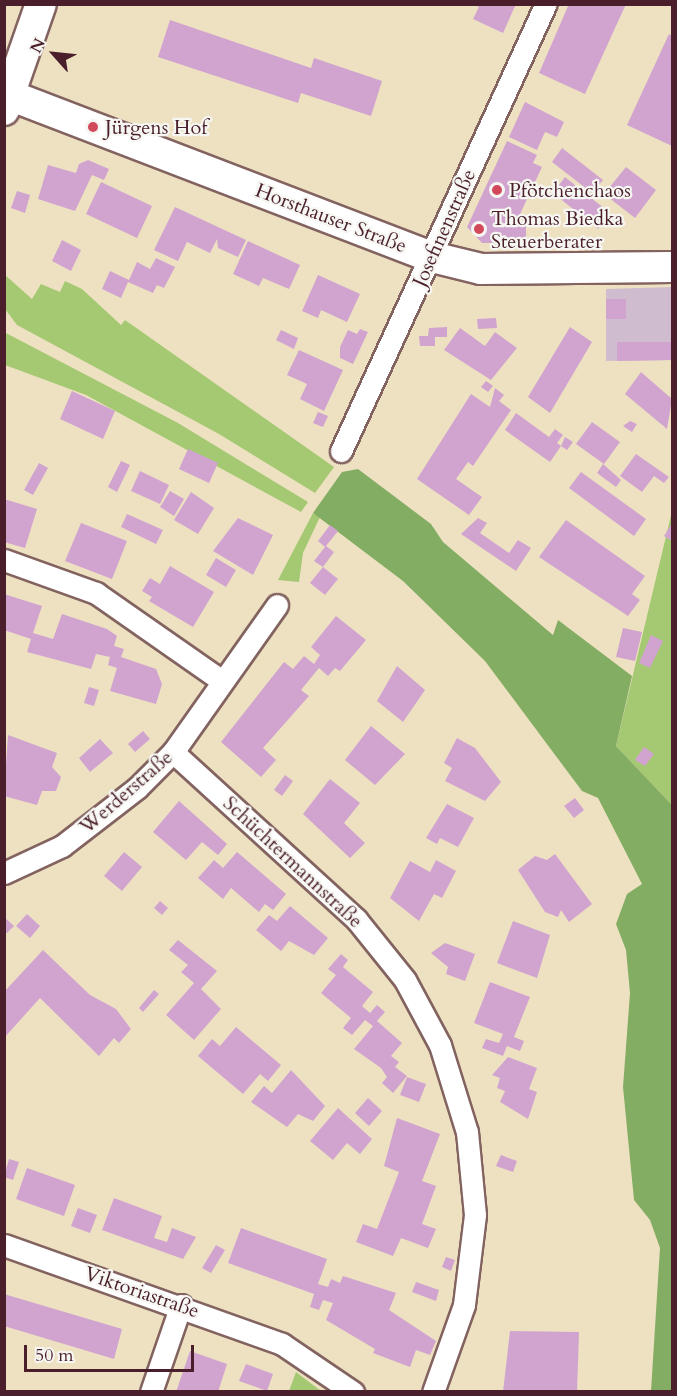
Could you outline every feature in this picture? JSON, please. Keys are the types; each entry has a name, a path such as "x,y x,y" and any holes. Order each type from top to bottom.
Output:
{"main road":[{"path":"6,99 41,4"},
{"name":"Horsthauser Straße","path":"6,99 432,257 481,269 672,267"}],"street":[{"name":"Josefinenstraße","path":"341,451 432,257 546,4"},
{"path":"4,560 96,593 222,681"},
{"name":"Werderstraße","path":"4,873 62,846 99,820 173,752 277,605"},
{"name":"Schüchtermannstraße","path":"173,752 356,919 405,980 440,1045 467,1132 475,1215 464,1305 433,1392"},
{"name":"Viktoriastraße","path":"4,1245 181,1305 310,1360 353,1392"},
{"path":"151,1392 181,1305"}],"shaded area":[{"path":"672,287 672,360 606,361 606,289"}],"green space":[{"path":"5,275 32,299 41,284 60,292 65,281 82,289 121,325 125,320 334,467 315,493 219,434 17,325 5,309"},
{"path":"4,332 178,423 308,502 301,512 86,395 5,365"},
{"path":"358,469 431,524 443,542 553,635 558,620 632,676 616,746 672,805 672,1391 651,1391 660,1248 650,1220 634,1200 623,1087 630,993 626,950 616,924 627,894 642,884 598,798 582,791 485,661 403,581 313,513 342,472"},
{"path":"672,511 672,805 616,746"},
{"path":"313,513 320,517 303,553 299,582 278,580"},
{"path":"296,1372 317,1388 322,1391 289,1391"}],"building":[{"path":"474,4 516,4 503,33 473,19 479,7"},
{"path":"569,4 626,4 585,94 539,73"},
{"path":"170,20 311,68 314,58 382,81 371,116 301,93 298,103 158,57"},
{"path":"669,34 672,36 672,146 627,125"},
{"path":"525,102 564,122 557,137 545,132 537,150 509,137"},
{"path":"507,141 537,155 533,163 542,167 514,227 526,225 526,243 482,243 467,227"},
{"path":"562,148 603,180 592,193 552,162"},
{"path":"88,160 109,169 104,180 92,175 75,211 38,199 48,165 76,173 79,164"},
{"path":"626,167 656,190 635,218 604,194"},
{"path":"565,177 610,213 598,229 553,193"},
{"path":"101,182 152,206 137,238 86,214"},
{"path":"17,191 30,195 25,213 11,208"},
{"path":"175,207 246,240 238,257 218,248 217,239 210,253 187,242 178,261 154,250"},
{"path":"62,240 81,250 71,271 52,261"},
{"path":"248,241 300,265 289,289 263,278 259,286 233,274"},
{"path":"156,258 175,267 164,288 157,285 153,293 128,282 121,298 102,289 110,271 129,280 137,262 150,269"},
{"path":"318,275 360,294 347,322 321,310 318,318 302,311"},
{"path":"606,299 626,299 626,319 606,319"},
{"path":"496,318 497,328 478,329 477,319"},
{"path":"447,327 447,337 435,337 435,346 420,346 419,336 428,336 429,328"},
{"path":"570,327 592,342 550,413 528,397"},
{"path":"460,328 485,346 495,332 517,348 491,380 444,350"},
{"path":"360,329 368,332 353,364 340,358 340,347 348,330 357,334"},
{"path":"281,330 298,338 294,349 276,340"},
{"path":"617,342 672,342 672,360 617,361"},
{"path":"299,350 343,370 324,411 300,399 307,384 287,375"},
{"path":"641,372 672,399 667,429 625,394"},
{"path":"486,381 493,386 488,392 481,387"},
{"path":"495,388 504,395 499,401 511,410 473,466 468,462 456,479 482,497 469,515 417,479 471,394 490,407"},
{"path":"72,391 115,411 103,439 60,419"},
{"path":"318,412 328,416 323,427 313,423"},
{"path":"516,413 549,437 555,429 563,435 557,443 561,446 550,462 505,430"},
{"path":"630,421 637,424 632,432 623,426"},
{"path":"592,422 620,442 604,464 576,444"},
{"path":"565,437 573,442 567,450 561,446"},
{"path":"188,449 218,463 209,483 179,469"},
{"path":"636,454 669,477 664,483 654,476 642,492 620,476"},
{"path":"121,461 130,465 117,492 108,487"},
{"path":"39,463 48,468 33,495 24,490"},
{"path":"603,464 621,480 616,487 597,473"},
{"path":"140,471 169,485 160,504 131,491"},
{"path":"581,472 646,519 634,536 569,488"},
{"path":"170,491 184,499 174,516 160,507"},
{"path":"191,492 214,508 198,534 174,520"},
{"path":"4,499 37,509 25,548 4,542"},
{"path":"127,514 163,530 156,544 121,527"},
{"path":"238,518 273,535 253,575 213,551"},
{"path":"478,518 487,523 480,533 509,553 518,540 531,548 516,571 461,534"},
{"path":"566,520 645,576 632,594 640,600 628,616 539,557"},
{"path":"81,523 127,541 112,579 65,561"},
{"path":"672,523 672,541 664,536"},
{"path":"330,525 338,531 326,546 334,552 323,567 314,561 325,547 318,541"},
{"path":"216,558 236,570 226,587 206,575"},
{"path":"170,566 214,592 193,627 149,601 152,597 142,591 150,578 160,584"},
{"path":"323,567 338,579 325,595 310,583"},
{"path":"4,594 42,606 33,633 53,639 62,614 107,629 117,636 114,646 124,649 121,657 156,669 162,684 156,704 110,691 117,668 108,665 110,657 96,654 91,669 27,652 31,639 4,630"},
{"path":"336,616 366,640 340,671 335,668 328,676 319,668 301,690 309,696 263,748 276,760 261,777 221,742 284,662 293,669 304,656 314,664 320,655 311,647"},
{"path":"623,628 642,632 635,661 616,657"},
{"path":"651,635 663,641 650,668 639,663"},
{"path":"397,666 425,690 403,722 377,701"},
{"path":"89,687 99,690 94,706 84,703"},
{"path":"371,726 405,754 375,785 345,760"},
{"path":"143,731 150,739 135,752 128,744"},
{"path":"8,735 57,753 52,767 61,777 56,791 42,791 37,805 4,796"},
{"path":"457,738 475,748 501,782 485,801 445,781 452,768 444,763"},
{"path":"100,739 113,753 90,772 79,758"},
{"path":"644,747 654,754 645,766 635,760"},
{"path":"285,775 293,781 282,796 274,790"},
{"path":"330,779 360,803 344,823 365,843 350,858 303,814"},
{"path":"575,798 584,810 574,818 564,806"},
{"path":"179,801 227,844 218,855 202,842 186,860 153,832"},
{"path":"447,804 474,818 458,847 440,838 437,844 426,838"},
{"path":"124,852 142,867 122,891 104,876"},
{"path":"237,852 286,894 273,910 265,904 259,912 231,888 223,899 198,878 214,860 223,868"},
{"path":"555,854 592,904 569,922 561,910 558,917 545,912 518,870 535,856 547,860"},
{"path":"436,860 456,871 442,898 434,894 419,921 390,898 410,861 430,872"},
{"path":"160,901 168,908 162,915 154,908"},
{"path":"290,906 328,938 314,955 289,941 281,951 256,930 269,915 277,921"},
{"path":"27,914 40,926 30,938 16,926"},
{"path":"4,917 14,926 7,933 4,931"},
{"path":"513,921 550,935 537,978 497,963"},
{"path":"178,940 217,971 201,989 221,1009 194,1040 166,1015 194,983 181,972 188,965 169,950"},
{"path":"445,943 475,954 465,981 446,974 448,967 431,953"},
{"path":"43,950 90,995 116,1009 131,1029 119,1043 114,1038 99,1056 40,998 4,1038 4,992"},
{"path":"341,954 348,960 343,967 373,992 362,1006 370,1013 377,1005 385,1012 377,1021 402,1043 391,1056 399,1062 395,1067 407,1076 393,1093 382,1083 387,1077 381,1068 354,1049 373,1026 365,1020 352,1035 343,1028 351,1018 321,993 336,975 328,969"},
{"path":"490,982 530,997 514,1037 524,1041 520,1051 507,1046 503,1056 482,1048 486,1039 499,1043 503,1034 474,1023"},
{"path":"154,990 159,994 143,1012 139,1008"},
{"path":"236,1027 281,1065 268,1081 260,1074 243,1094 198,1056 212,1039 220,1046"},
{"path":"508,1057 537,1068 529,1089 537,1092 528,1119 500,1102 505,1091 497,1088 500,1078 492,1075"},
{"path":"291,1070 325,1106 313,1121 298,1114 287,1127 251,1102 264,1086 272,1093"},
{"path":"407,1077 426,1084 419,1102 400,1095"},
{"path":"368,1098 382,1111 369,1126 355,1113"},
{"path":"338,1108 372,1139 360,1154 347,1143 333,1160 310,1141"},
{"path":"397,1118 440,1134 422,1181 436,1186 422,1224 436,1229 428,1248 401,1238 393,1256 356,1242 363,1224 377,1229 399,1172 384,1166"},
{"path":"501,1155 517,1161 513,1172 496,1166"},
{"path":"9,1159 19,1162 13,1180 4,1177"},
{"path":"27,1168 75,1185 64,1216 16,1199"},
{"path":"114,1198 162,1216 154,1238 167,1242 172,1228 196,1237 183,1259 102,1230"},
{"path":"78,1208 97,1215 90,1233 71,1226"},
{"path":"241,1228 327,1259 318,1284 328,1287 331,1279 340,1283 343,1276 396,1293 389,1310 436,1341 430,1355 416,1350 410,1367 373,1353 375,1349 326,1320 333,1303 323,1300 319,1310 310,1307 314,1294 228,1263"},
{"path":"216,1245 225,1250 211,1273 202,1268"},
{"path":"446,1257 455,1260 451,1271 442,1267"},
{"path":"416,1282 439,1290 436,1301 412,1292"},
{"path":"4,1294 122,1329 114,1359 4,1326"},
{"path":"510,1331 579,1332 577,1392 503,1392"},
{"path":"190,1351 227,1364 218,1392 176,1392"},
{"path":"246,1364 273,1374 267,1391 239,1381"}],"place":[{"name":"Jürgens Hof","path":"93,127"},
{"name":"Pfötchenchaos","path":"497,190"},
{"name":"Thomas Biedka Steuerberater","path":"479,229"}]}
